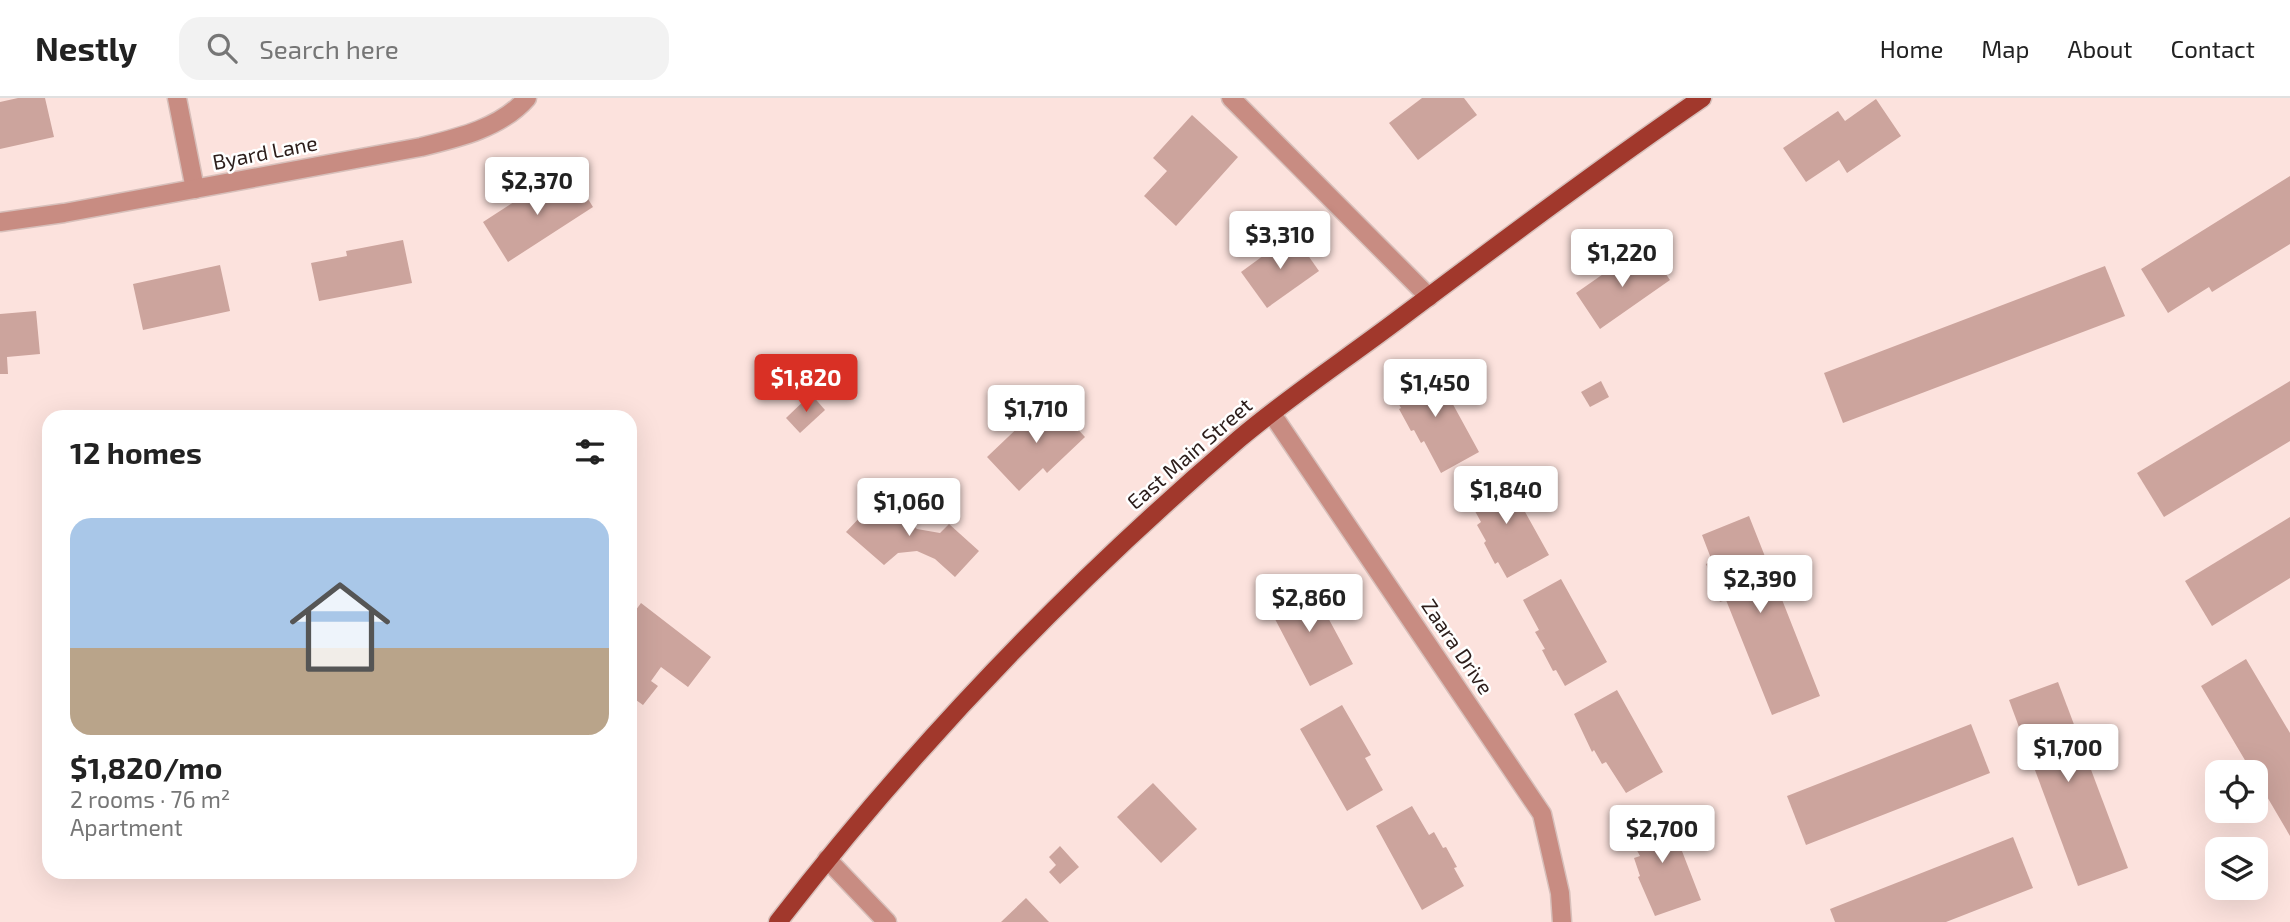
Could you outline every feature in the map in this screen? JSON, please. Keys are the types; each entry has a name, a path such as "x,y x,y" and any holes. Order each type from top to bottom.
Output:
{"main road":[{"name":"East Main Street","path":"778,922 873,805 974,694 1077,587 1140,527 1272,414 1600,169 1702,98"}],"street":[{"path":"177,98 195,189"},
{"name":"Byard Lane","path":"0,222 64,213 421,147 462,137 493,123 527,98"},
{"path":"1231,98 1429,297"},
{"name":"Zaara Drive","path":"1272,414 1542,814 1560,893 1562,922"},
{"path":"827,859 887,922"}],"building":[{"path":"18,98 45,98 54,137 0,149 0,102"},
{"path":"1422,98 1464,98 1477,115 1418,160 1389,123"},
{"path":"1876,99 1901,136 1847,173 1839,160 1806,182 1783,148 1838,111 1845,121"},
{"path":"1192,115 1238,157 1176,226 1144,196 1167,171 1153,158"},
{"path":"573,175 593,207 508,262 483,222 534,189 539,197"},
{"path":"2290,176 2290,244 2212,292 2209,287 2168,313 2141,269"},
{"path":"1293,234 1319,271 1267,308 1241,272"},
{"path":"403,240 412,283 319,301 311,263 347,256 346,251"},
{"path":"1652,254 1670,280 1600,329 1576,293 1629,256 1636,266"},
{"path":"220,265 230,311 143,330 133,284"},
{"path":"2105,266 2125,316 1843,423 1824,373"},
{"path":"36,311 40,354 7,357 8,374 0,374 0,314"},
{"path":"1432,366 1479,452 1441,473 1424,441 1421,443 1414,430 1411,431 1391,389"},
{"path":"1601,381 1609,397 1590,407 1581,392"},
{"path":"2290,381 2290,441 2164,517 2137,473"},
{"path":"811,394 825,410 800,433 786,418"},
{"path":"1049,398 1085,437 1047,473 1043,468 1019,491 987,457"},
{"path":"1503,472 1549,555 1507,578 1498,562 1495,564 1484,543 1486,541 1477,525 1481,522 1465,493"},
{"path":"881,495 917,529 940,533 949,524 979,551 955,577 935,559 917,551 898,553 884,565 846,532"},
{"path":"1749,516 1820,696 1772,715 1726,600 1720,602 1715,589 1722,587 1717,575 1711,577 1706,564 1712,561 1702,535"},
{"path":"2290,517 2290,578 2212,626 2185,581"},
{"path":"1561,579 1607,662 1565,686 1542,650 1545,649 1535,632 1539,630 1523,600"},
{"path":"1303,581 1321,614 1325,612 1353,664 1310,686 1265,600"},
{"path":"641,603 711,657 688,687 661,667 651,681 658,686 643,705 637,701 637,608"},
{"path":"2246,659 2290,733 2290,836 2268,798 2268,760 2245,760 2201,686"},
{"path":"2058,682 2128,868 2078,886 2009,700"},
{"path":"1617,690 1663,772 1626,793 1606,762 1602,764 1594,750 1592,752 1574,714"},
{"path":"1342,705 1371,755 1365,758 1383,790 1347,811 1300,729"},
{"path":"1971,724 1990,773 1806,845 1787,796"},
{"path":"1153,783 1197,829 1161,863 1117,817"},
{"path":"1412,806 1429,835 1434,832 1443,848 1446,847 1464,886 1422,910 1376,826"},
{"path":"1666,810 1701,900 1655,916 1638,877 1640,876 1634,858 1640,856 1628,825"},
{"path":"2013,837 2033,888 1946,922 1835,922 1830,909"},
{"path":"1060,846 1079,867 1060,884 1049,872 1056,865 1049,857"},
{"path":"1026,898 1049,922 1001,922"}]}
